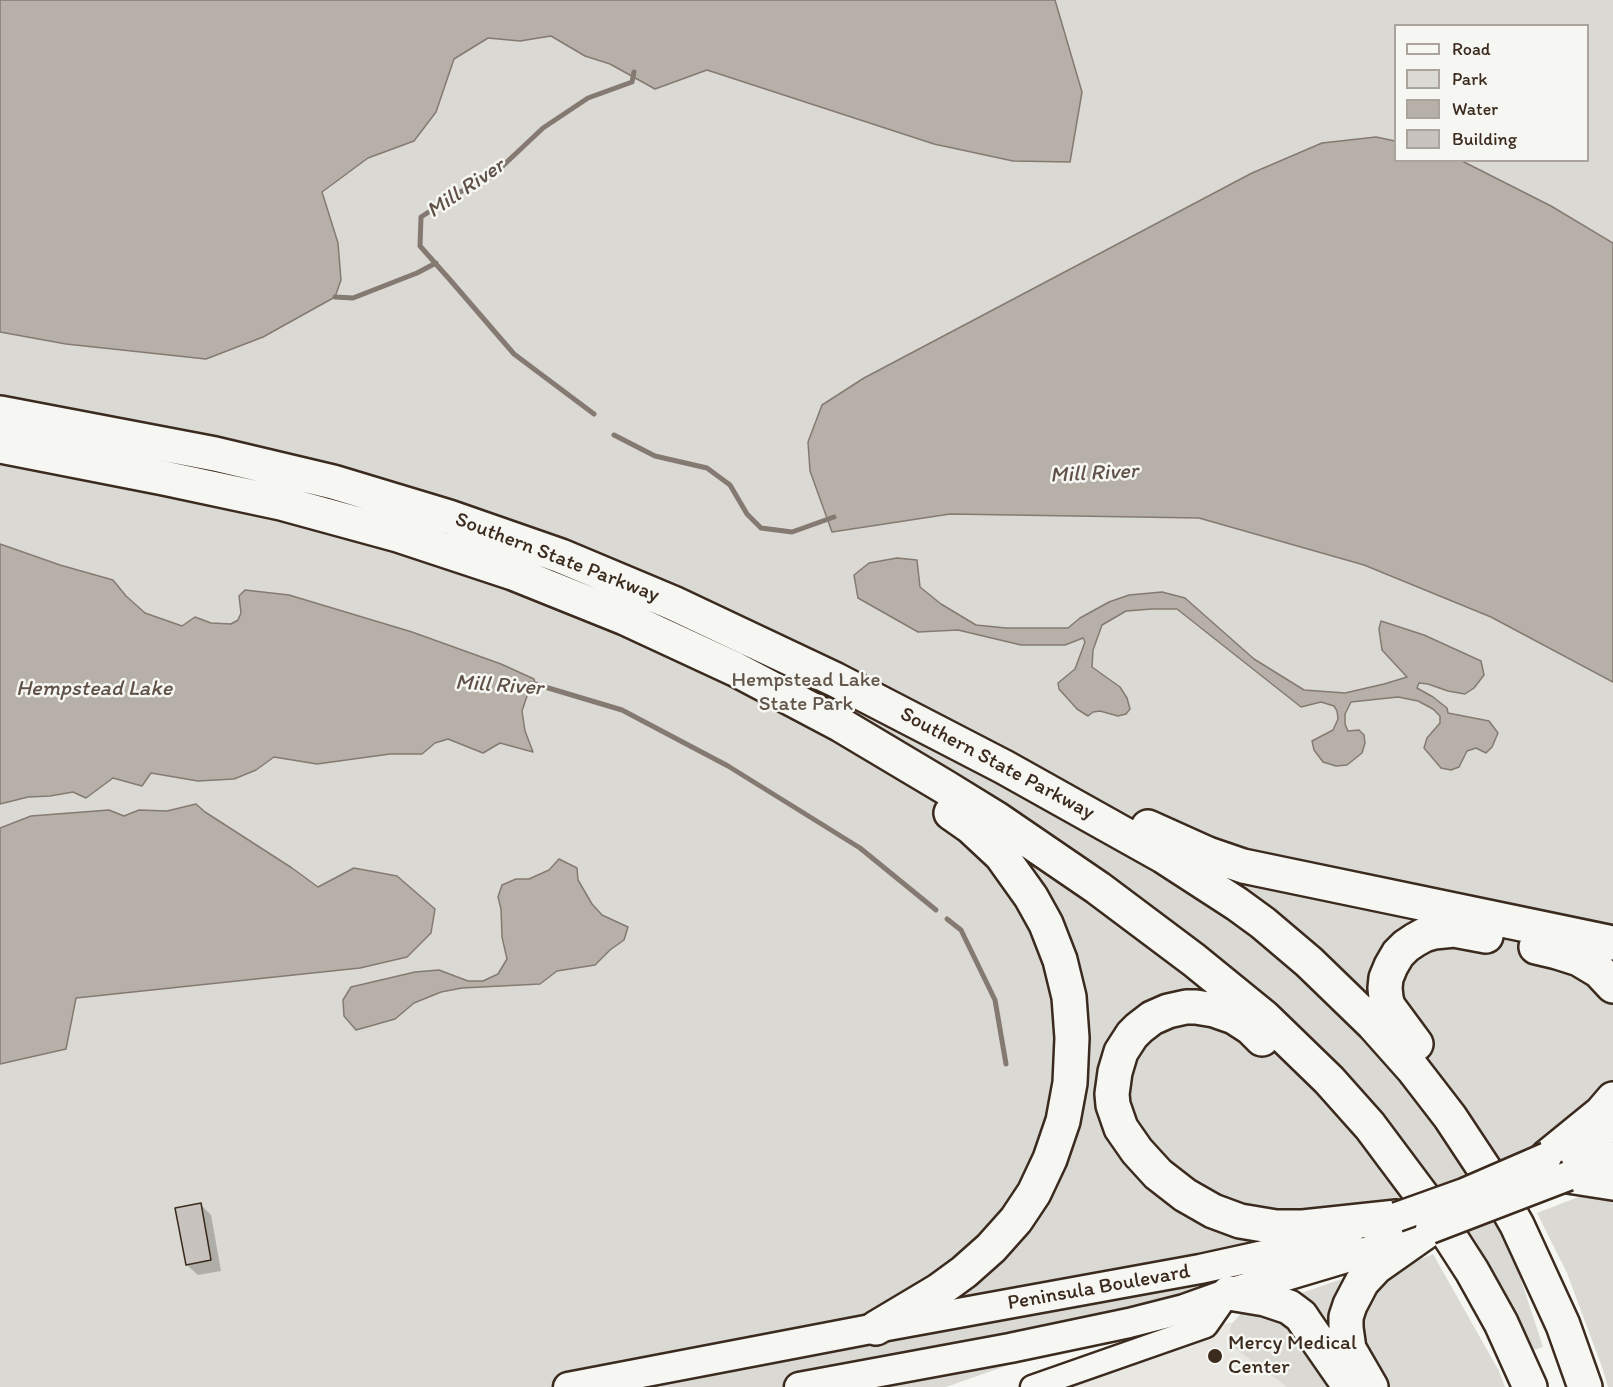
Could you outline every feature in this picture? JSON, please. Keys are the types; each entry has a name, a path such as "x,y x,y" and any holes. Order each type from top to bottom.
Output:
{"highway":[{"name":"Southern State Parkway","path":"0,413 165,444 333,482 450,517 561,556 663,598 782,653 1013,772 1163,856 1263,923 1330,982 1373,1024 1413,1070 1450,1117 1516,1225 1563,1325 1585,1387"},
{"name":"Southern State Parkway","path":"0,446 281,503 417,541 513,573 626,618 735,669 841,725 962,798 1056,859 1241,996 1286,1037 1350,1103 1388,1149 1432,1209 1472,1271 1501,1323 1530,1387"},
{"path":"789,697 857,755 957,816 1001,855 1031,897 1046,924 1060,960 1069,998 1072,1062 1067,1102 1057,1141 1034,1193 1004,1235 976,1262 938,1291 876,1328"},
{"path":"890,707 1003,747 1144,825 1227,861 1613,943"},
{"path":"1516,1225 1482,1134 1388,1006 1385,988 1391,966 1406,946 1424,935 1454,930 1569,955 1599,971 1613,986"},
{"path":"1388,1149 1320,1096 1251,1028 1224,1013 1196,1007 1178,1008 1160,1014 1145,1023 1132,1035 1121,1052 1112,1083 1112,1094 1113,1105 1121,1128 1137,1151 1158,1174 1199,1204 1240,1221 1276,1227 1318,1227 1397,1218"},
{"path":"1613,1099 1557,1166 1613,1183"},
{"path":"1371,1387 1349,1349 1346,1317 1350,1305 1362,1282 1376,1267 1430,1229"},
{"path":"1472,1271 1512,1387"},
{"path":"1540,1272 1589,1346 1603,1387"},
{"path":"1212,1307 1266,1299 1289,1307 1301,1316 1350,1387"}],"main road":[{"name":"Peninsula Boulevard","path":"799,1387 1070,1336 1184,1309 1212,1307 1430,1229 1557,1166 1613,1127"},
{"name":"Peninsula Boulevard","path":"568,1387 1264,1255 1363,1229 1464,1193 1557,1166 1613,1156"},
{"path":"1168,1275 1179,1277 1192,1286 1212,1307"},
{"path":"627,1387 682,1364"}],"street":[{"path":"1032,1387 1212,1307"}],"shaded area":[{"name":"Mercy Medical Center","path":"1271,1315 1332,1387 1035,1387 1213,1326"}],"green space":[{"name":"Hempstead Lake State Park","path":"0,0 1613,0 1613,1150 1485,1198 1511,1249 1543,1347 1531,1351 1452,1209 946,1387 0,1387"},
{"path":"1601,1195 1613,1199 1613,1387 1608,1387 1567,1273 1537,1213 1581,1196"},
{"path":"1433,1254 1499,1371 1505,1387 1382,1387 1364,1359 1355,1309 1364,1291 1406,1265"},
{"path":"1353,1275 1332,1323 1323,1329 1296,1295"},
{"path":"1264,1308 1290,1317 1339,1387 1287,1387 1232,1346 1229,1337 1231,1325 1241,1313"}],"water":[{"path":"0,0 1055,0 1082,92 1070,162 1013,161 934,144 707,70 655,89 610,64 585,56 551,36 520,41 488,38 454,59 436,112 414,141 368,158 322,192 338,243 341,280 335,297 263,337 206,359 66,344 0,332"},
{"path":"1376,137 1394,141 1394,162 1464,162 1551,206 1613,243 1613,682 1491,617 1364,565 1199,518 950,514 832,532 810,471 808,442 822,405 864,378 1252,173 1322,143"},
{"name":"Hempstead Lake","path":"0,544 113,580 126,596 145,613 182,626 195,617 211,623 231,624 238,620 241,613 239,596 245,590 289,595 412,632 501,664 534,679 535,684 527,696 522,711 525,731 533,752 500,743 483,753 448,739 435,743 422,754 390,754 317,764 274,757 256,770 234,779 198,781 151,773 142,786 113,778 86,798 73,792 28,797 0,804"},
{"path":"897,558 917,560 920,587 941,604 976,625 1006,628 1068,628 1080,618 1109,602 1129,595 1162,592 1185,598 1254,659 1304,690 1345,693 1407,677 1382,650 1379,629 1381,621 1424,635 1481,661 1484,675 1474,688 1465,694 1428,684 1419,683 1417,688 1447,708 1448,713 1489,721 1498,733 1492,747 1486,753 1476,748 1467,751 1459,767 1451,770 1441,768 1424,748 1427,738 1440,723 1440,716 1433,709 1418,701 1398,697 1351,702 1345,714 1345,724 1348,731 1359,730 1364,735 1365,743 1362,753 1347,765 1336,766 1323,762 1314,750 1312,741 1333,730 1338,719 1334,706 1321,702 1301,707 1177,609 1126,611 1102,625 1093,650 1092,667 1120,687 1127,698 1130,709 1126,714 1118,716 1100,711 1088,716 1077,709 1059,689 1058,683 1075,669 1085,642 1083,638 1065,645 1021,645 958,630 918,632 858,598 854,575 869,563"},
{"path":"196,804 318,887 354,868 397,876 435,909 431,933 407,957 360,968 76,998 66,1049 0,1064 0,828 31,816 109,810 124,816 139,810 167,811"},
{"path":"559,859 577,868 578,880 592,904 602,915 628,927 624,940 595,965 557,971 540,984 462,988 441,992 414,1003 395,1019 356,1030 344,1016 343,1000 351,987 415,972 439,970 468,981 483,981 498,974 507,959 498,897 502,885 516,879 529,879 549,870"}],"building":[{"path":"201,1203 211,1260 186,1265 175,1208"}],"waterway":[{"name":"Mill River","path":"594,414 514,354 420,246 421,217 458,193 491,177 543,128 588,98 632,82 634,72"},
{"path":"335,297 353,298 417,273 436,263"},
{"name":"Mill River","path":"614,435 655,456 707,468 730,485 747,514 761,528 792,532 834,517"},
{"name":"Mill River","path":"529,684 622,710 728,766 860,848 936,910"},
{"name":"Mill River","path":"947,919 961,930 995,1000 1006,1064"}],"place":[{"name":"Mercy Medical Center","path":"1215,1356"}]}
